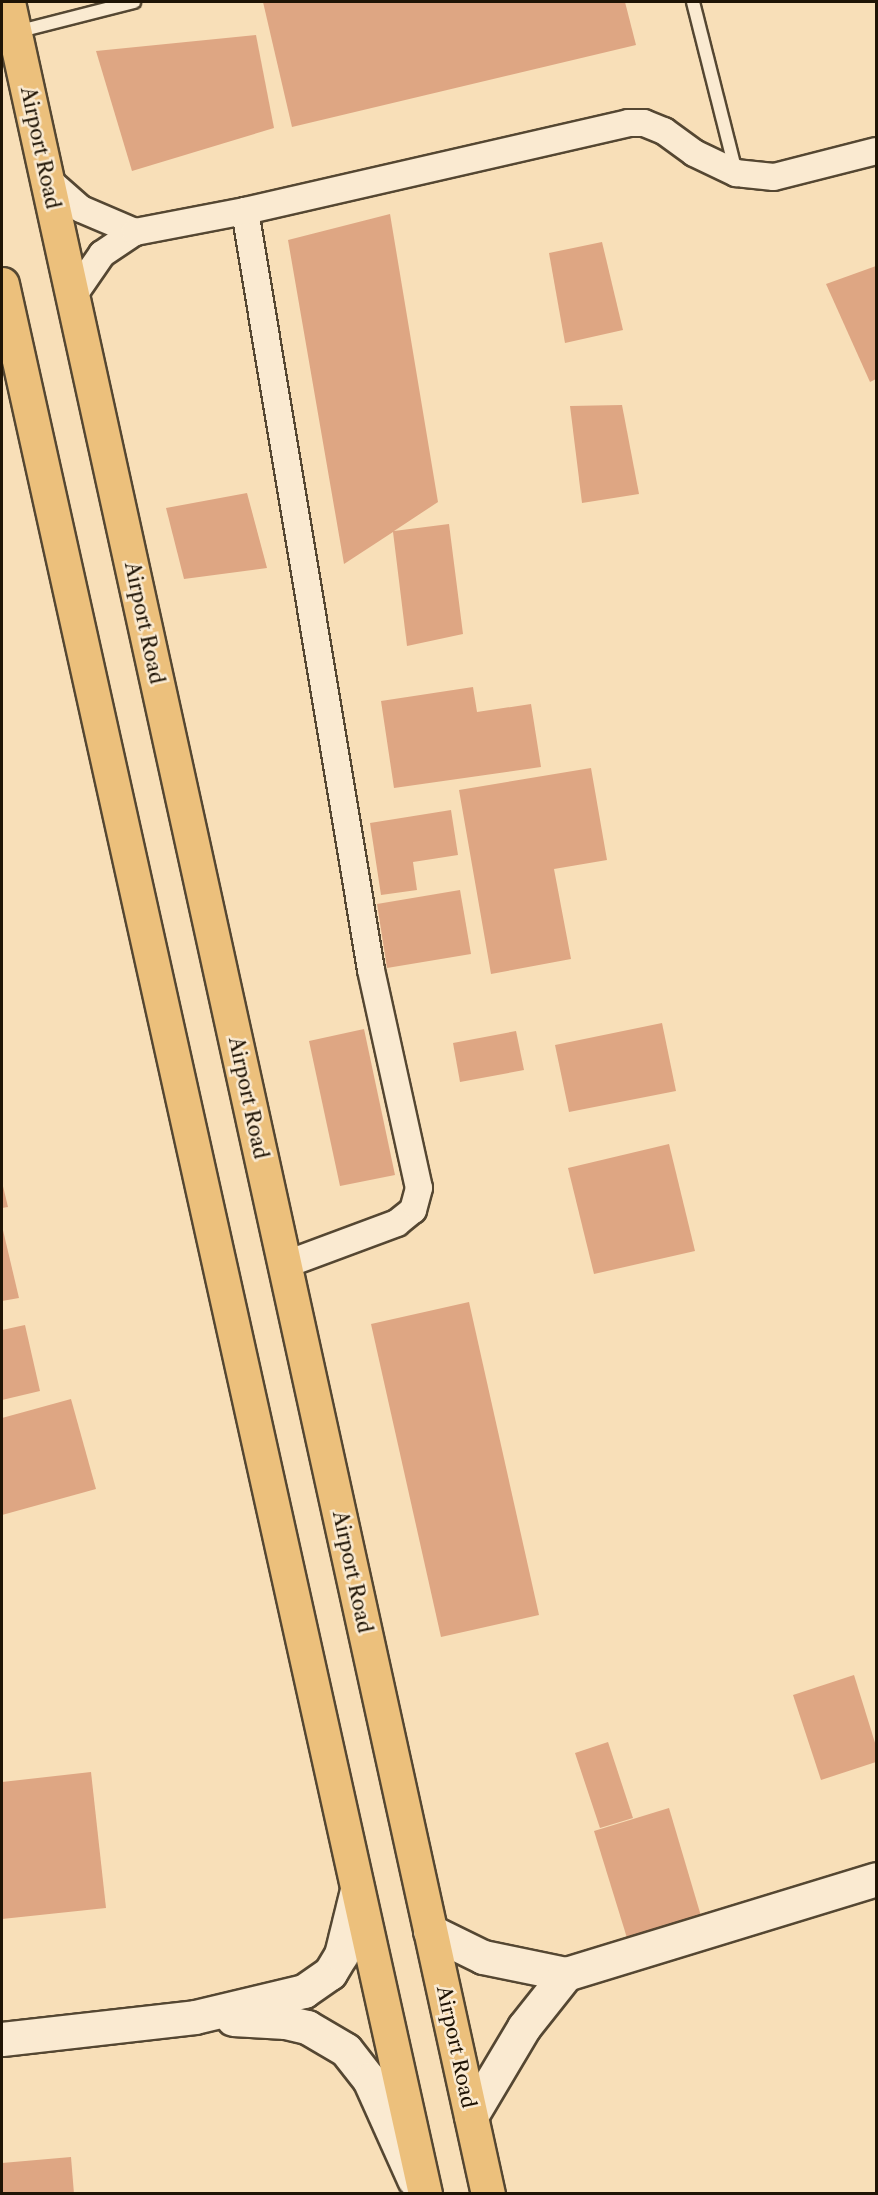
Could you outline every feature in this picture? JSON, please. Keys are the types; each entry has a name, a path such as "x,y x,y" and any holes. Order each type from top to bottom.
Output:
{"highway":[{"name":"Airport Road","path":"11,17 488,2193"},
{"path":"2,284 424,2193"}],"street":[{"path":"73,296 102,254 135,232 245,211 628,123 644,123 664,131 694,153 736,173 774,177 876,151"},
{"path":"47,179 81,209 135,232"},
{"path":"245,211 371,970 419,1188 413,1210 397,1223 284,1265"},
{"path":"430,1931 483,1957 566,1974 876,1879"},
{"path":"2,2039 195,2017 289,1996 318,1983 341,1955 357,1890"},
{"path":"471,2116 524,2027 566,1974"},
{"path":"195,2017 285,2022 328,2037 346,2050 369,2079 420,2193"}],"lane":[{"path":"11,17 134,2"},
{"path":"693,2 736,173"}],"building":[{"path":"263,2 625,2 636,45 292,127"},
{"path":"256,35 274,128 132,171 96,51"},
{"path":"390,214 438,502 394,531 449,524 463,634 407,646 393,532 344,564 288,240"},
{"path":"602,242 623,330 565,343 549,253"},
{"path":"876,266 876,379 870,382 826,284"},
{"path":"622,405 639,494 582,503 570,406"},
{"path":"247,493 267,568 184,579 166,508"},
{"path":"473,687 477,712 531,704 541,767 394,788 381,701"},
{"path":"591,768 607,860 554,869 571,959 491,974 459,790"},
{"path":"451,810 458,855 413,862 417,890 381,895 370,823"},
{"path":"460,890 471,954 387,968 377,904"},
{"path":"662,1023 676,1091 569,1112 555,1045"},
{"path":"364,1029 395,1175 340,1186 309,1041"},
{"path":"516,1031 524,1070 460,1082 453,1043"},
{"path":"669,1144 695,1251 594,1274 568,1168"},
{"path":"2,1182 8,1207 2,1208"},
{"path":"2,1226 19,1298 2,1301"},
{"path":"469,1302 539,1615 441,1637 371,1324"},
{"path":"25,1325 40,1391 2,1400 2,1330"},
{"path":"71,1399 96,1489 2,1515 2,1418"},
{"path":"854,1675 876,1746 876,1762 821,1780 793,1695"},
{"path":"608,1742 633,1818 600,1828 575,1753"},
{"path":"91,1772 106,1908 2,1919 2,1782"},
{"path":"669,1808 701,1916 627,1938 594,1831"},
{"path":"71,2157 74,2194 2,2194 2,2163"}]}
